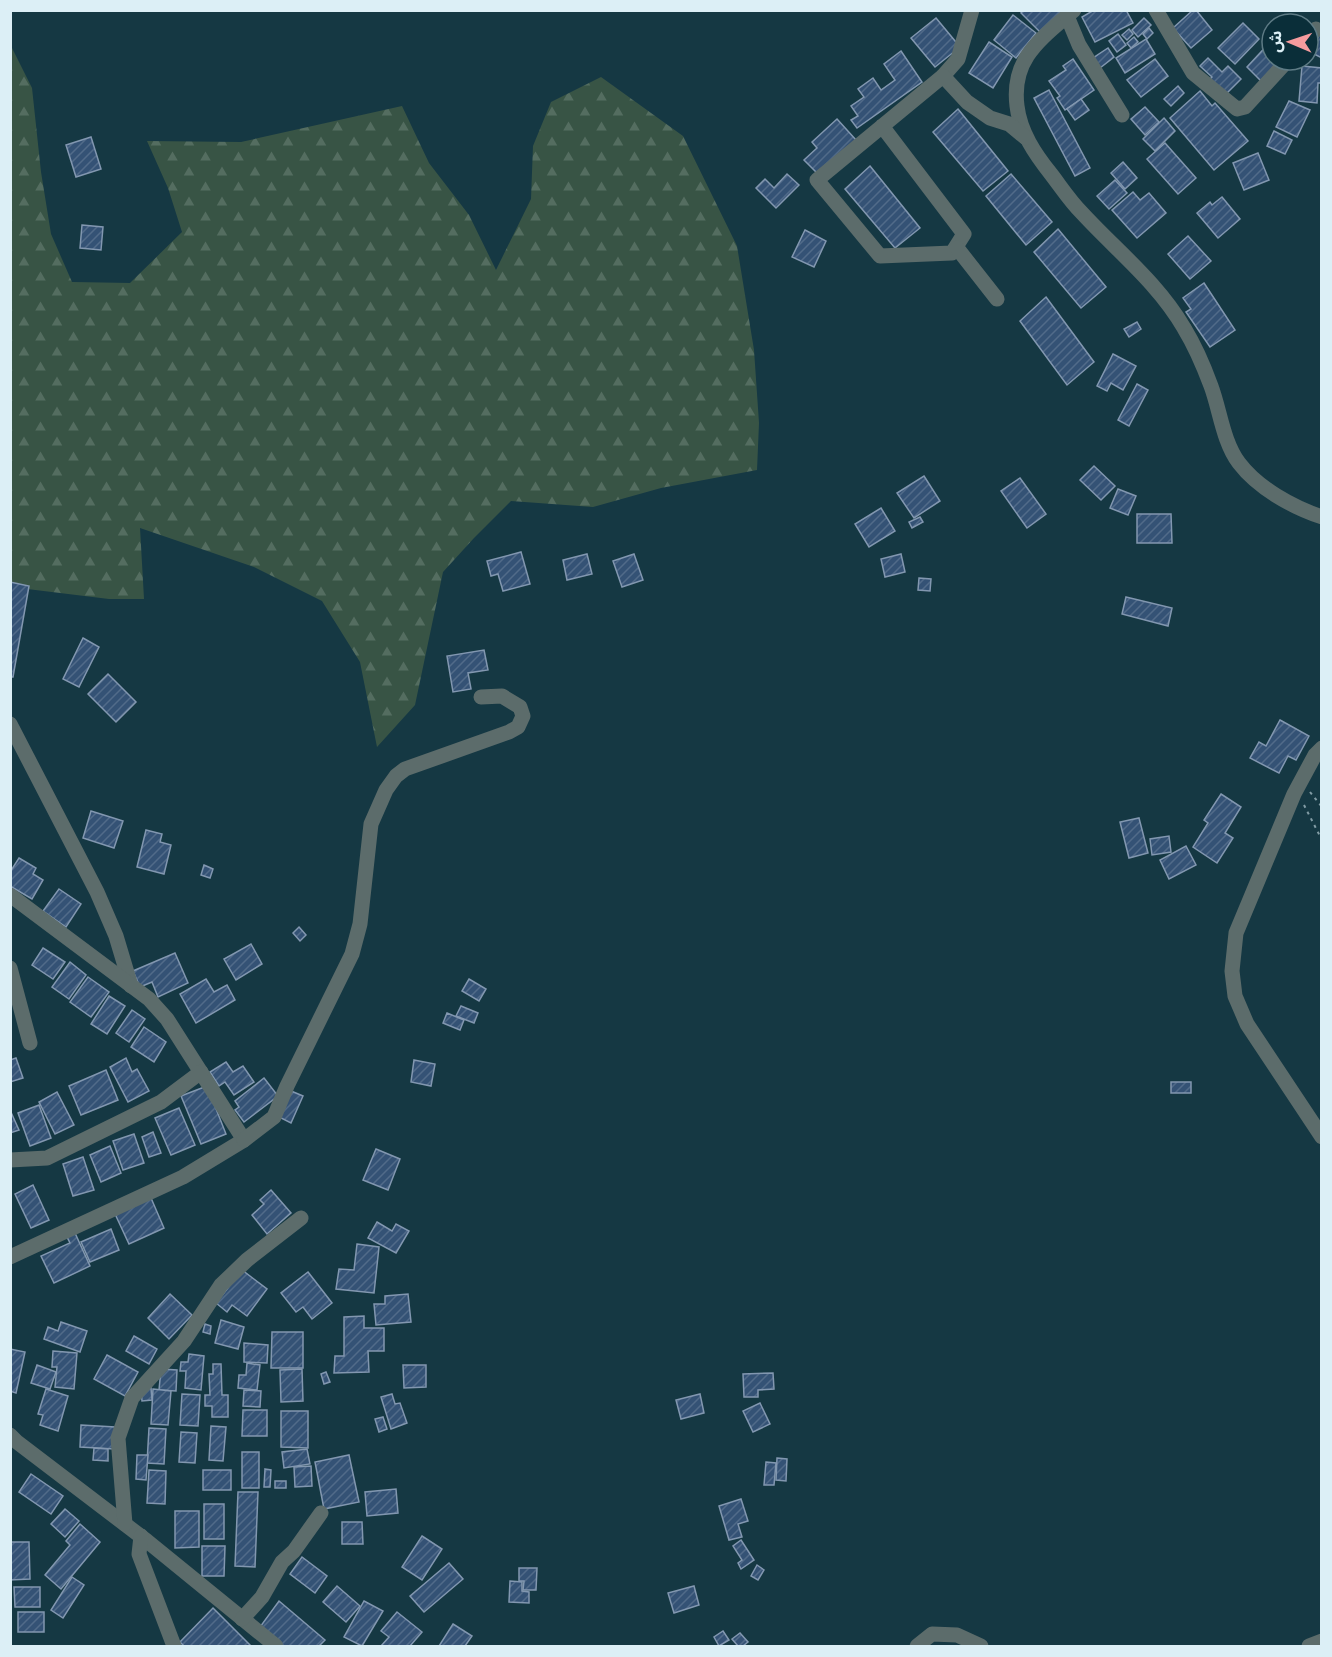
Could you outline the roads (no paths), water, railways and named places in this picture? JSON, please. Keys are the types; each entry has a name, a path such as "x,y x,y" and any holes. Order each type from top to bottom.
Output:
{"street":[{"path":"882,126 964,234 952,253 880,256 817,180 882,126 943,76 958,59 972,10"},
{"path":"1156,10 1193,73 1237,109 1245,107 1277,72"},
{"path":"1122,115 1079,45 1070,13 1035,44 1021,65 1016,86 1017,108 1026,138 1080,212 1145,275 1184,328 1210,384 1227,437 1238,462 1254,479 1300,509 1322,517"},
{"path":"943,76 967,102 990,118 1009,124 1026,138"},
{"path":"957,248 997,299"},
{"path":"10,1257 183,1177 244,1140 274,1117 352,954 364,900 371,824 386,790 396,776 405,769 518,727 523,716 520,707 502,696 481,697"},
{"path":"10,724 97,891 116,936 131,986"},
{"path":"1322,748 1315,755 1294,794 1236,933 1232,971 1235,996 1247,1024 1322,1137"},
{"path":"10,895 148,999 167,1019 244,1140"},
{"path":"10,968 30,1043"},
{"path":"10,1160 47,1158 161,1102 201,1072"},
{"path":"125,1524 118,1438 132,1398 184,1341 221,1285 247,1260 301,1218"},
{"path":"13,1439 141,1536 276,1647"},
{"path":"243,1619 262,1597 282,1562 294,1551 321,1513"},
{"path":"141,1536 140,1554 174,1647"},
{"path":"917,1647 932,1634 957,1635 981,1647"},
{"path":"1310,1647 1322,1641"}]}
